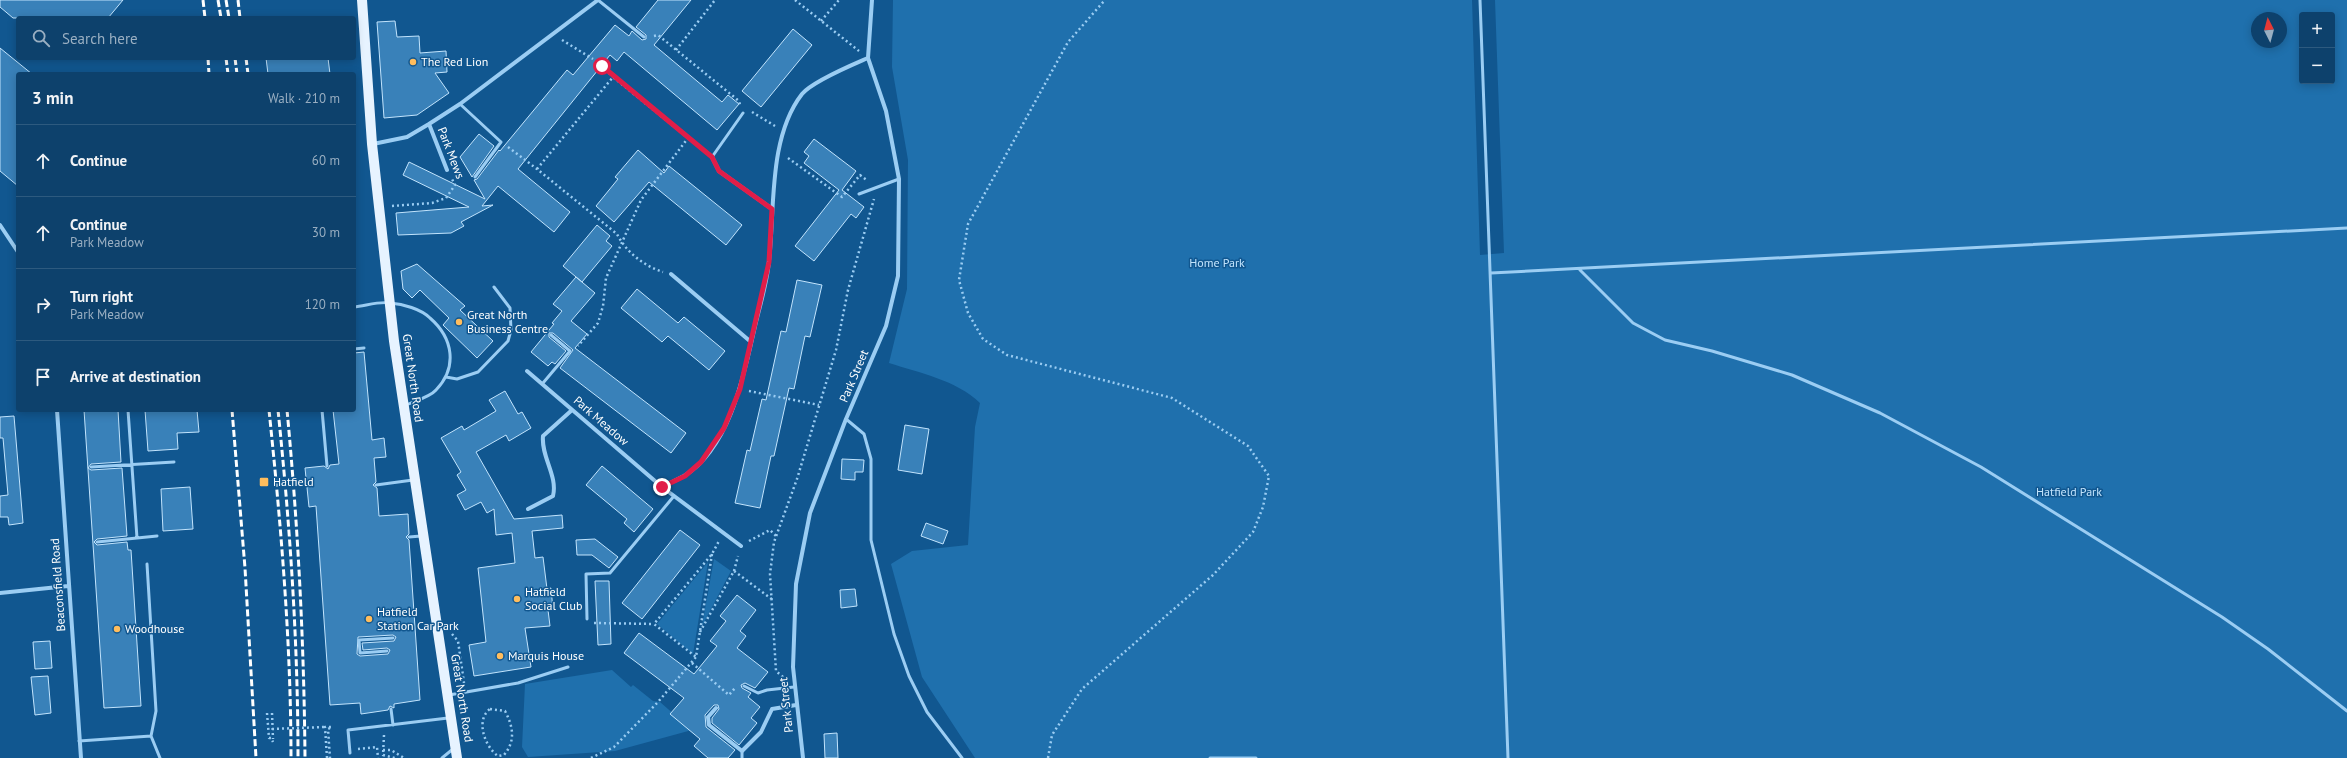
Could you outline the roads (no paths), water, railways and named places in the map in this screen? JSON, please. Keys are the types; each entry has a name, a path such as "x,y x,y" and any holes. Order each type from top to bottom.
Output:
{"main road":[{"name":"Great North Road","path":"362,0 372,144 390,302 422,536 449,695 457,758"}],"street":[{"path":"372,144 407,137 460,104 598,0"},
{"name":"Park Street","path":"804,758 792,667 796,584 810,513 846,419 886,326 898,276 899,179 886,111 868,58 872,0"},
{"path":"662,487 685,476 701,462 724,428 740,389 769,262 772,209 783,132 803,93 836,73 868,58"},
{"name":"Park Mews","path":"428,124 447,170"},
{"path":"712,157 719,171 772,209"},
{"path":"0,225 16,249"},
{"path":"671,274 751,342"},
{"name":"Park Meadow","path":"527,371 543,383 572,410 662,487 741,546"},
{"path":"528,510 553,496 555,487 542,447 543,436 572,410"},
{"name":"Beaconsfield Road","path":"57,412 81,758"},
{"path":"0,593 68,586"},
{"path":"716,708 708,717 709,725 742,750 761,732 772,709 796,705"}],"lane":[{"path":"598,0 644,37"},
{"path":"1480,0 1508,758"},
{"path":"460,104 501,142 475,177"},
{"path":"712,157 743,113"},
{"path":"860,194 899,179"},
{"path":"1491,273 1580,270 2347,228"},
{"path":"1580,270 1633,323 1665,340 1712,351 1792,375 1880,413 1981,467 2222,617 2268,649 2347,711"},
{"path":"446,377 457,379 478,372 508,341 511,330 510,308 494,287"},
{"path":"356,307 390,302 416,309 430,317 446,338 452,357 446,377 435,391 403,405"},
{"path":"543,383 570,351 551,335"},
{"path":"356,349 364,348"},
{"path":"128,412 137,538"},
{"path":"322,412 327,466"},
{"path":"846,419 864,434 871,459 871,540 894,634 909,676 927,712 962,758"},
{"path":"91,467 174,462"},
{"path":"376,485 414,480"},
{"path":"587,619 586,574 610,573 674,496"},
{"path":"98,542 157,536"},
{"path":"409,537 422,536"},
{"path":"147,564 156,711 151,736 160,758"},
{"path":"387,651 360,653 359,640 393,638"},
{"path":"449,695 518,683 568,667"},
{"path":"744,686 758,693 768,690 794,687"},
{"path":"391,709 393,725"},
{"path":"350,752 348,730 452,718"},
{"path":"79,741 151,736"},
{"path":"442,758 456,746"},
{"path":"742,750 742,758"},
{"path":"1210,758 1256,758"}],"railway":[{"path":"203,0 205,16"},
{"path":"218,0 221,16"},
{"path":"226,0 229,16"},
{"path":"238,0 240,16"},
{"path":"208,60 209,72"},
{"path":"226,60 228,72"},
{"path":"235,60 237,72"},
{"path":"246,60 248,72"},
{"path":"232,412 245,568 256,758"},
{"path":"269,412 278,497 287,628 291,714 291,758"},
{"path":"278,412 295,628 298,758"},
{"path":"287,412 300,584 305,758"}],"place":[{"name":"The Red Lion","path":"413,62"},
{"name":"Great North Business Centre","path":"459,322"},
{"name":"Hatfield","path":"264,482"},
{"name":"Hatfield Social Club","path":"517,599"},
{"name":"Hatfield Station Car Park","path":"369,619"},
{"name":"Woodhouse","path":"117,629"},
{"name":"Marquis House","path":"500,656"}],"park label":[{"name":"Home Park","path":"1217,263"},
{"name":"Hatfield Park","path":"2069,492"}]}
